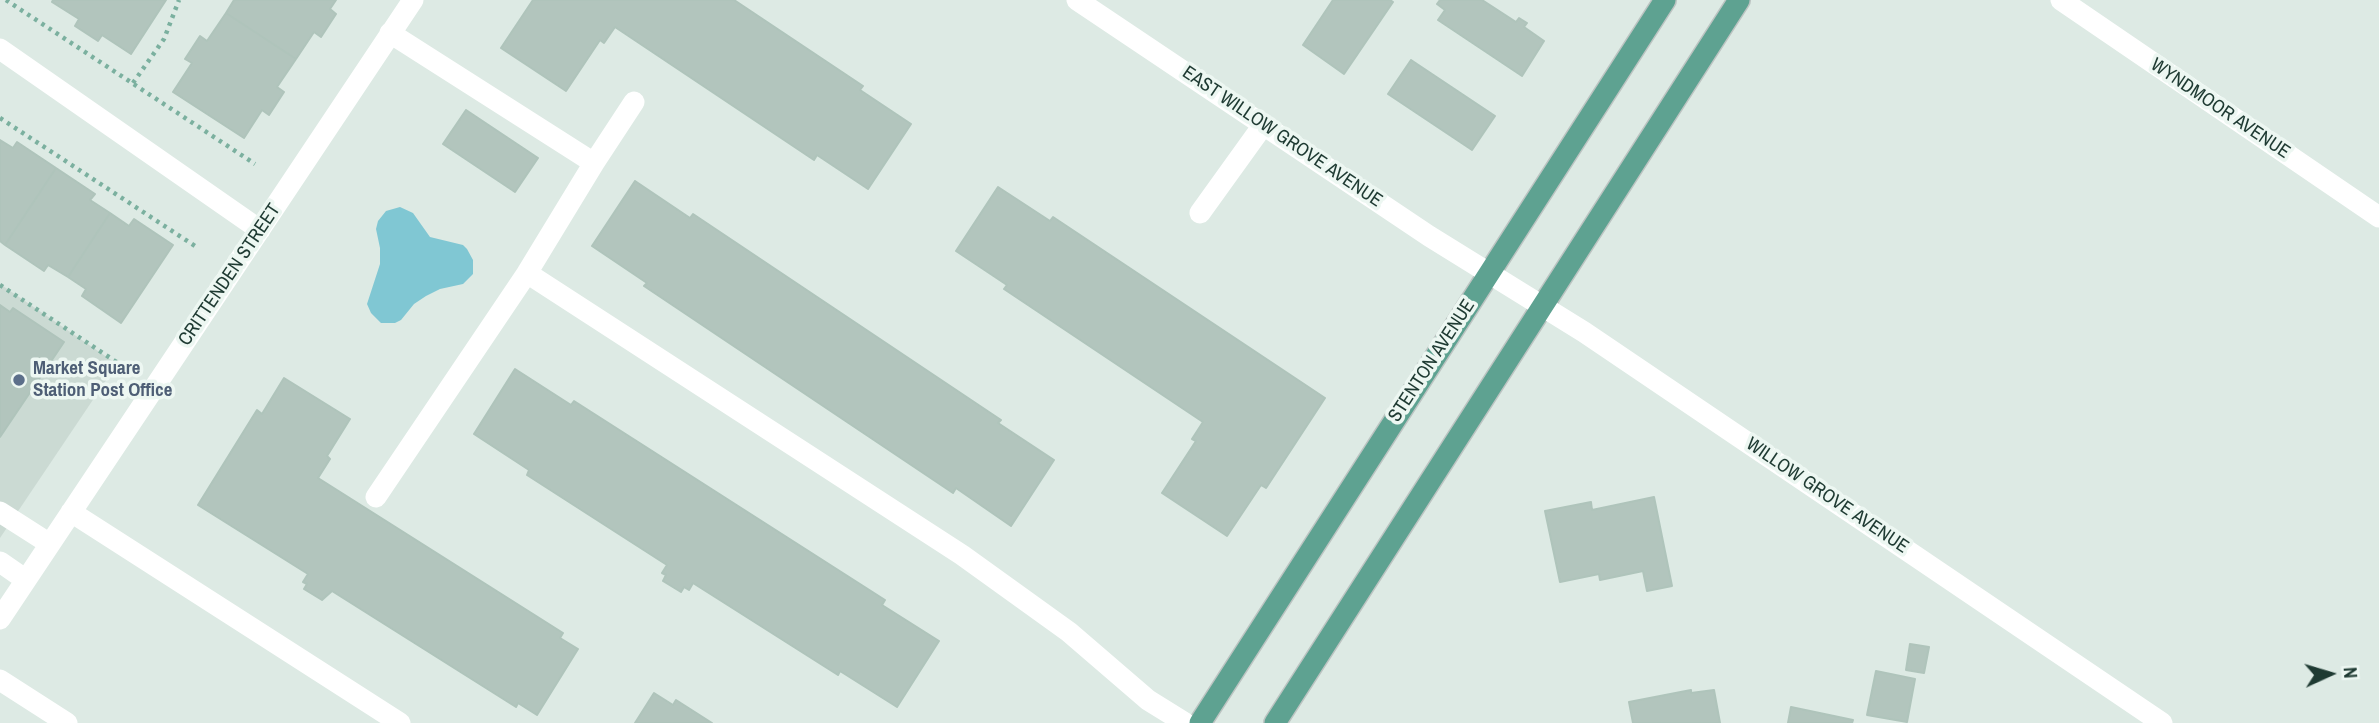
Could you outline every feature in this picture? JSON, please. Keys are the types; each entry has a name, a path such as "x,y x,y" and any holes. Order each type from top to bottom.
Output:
{"main road":[{"name":"STENTON AVENUE","path":"1200,723 1665,0"},
{"path":"1275,723 1739,0"}],"street":[{"name":"CRITTENDEN STREET","path":"0,619 412,0"},
{"name":"EAST WILLOW GROVE AVENUE","path":"1077,0 1429,236 1489,273"},
{"name":"WYNDMOOR AVENUE","path":"2061,0 2379,217"},
{"path":"390,33 594,163"},
{"path":"0,49 260,230"},
{"path":"376,497 527,273 634,102"},
{"path":"1200,213 1264,124"},
{"path":"527,273 962,555 1069,632 1148,700 1185,723"},
{"name":"WILLOW GROVE AVENUE","path":"1489,273 1543,305 2162,723"},
{"path":"0,512 50,544"},
{"path":"72,512 400,723"},
{"path":"0,562 26,580"},
{"path":"0,680 67,723"}],"path":[{"path":"6,0 254,164"},
{"path":"133,83 164,39 179,0"},
{"path":"0,118 198,248"},
{"path":"0,285 121,365"}],"shaded area":[{"path":"0,284 117,364 0,538"}],"water":[{"path":"400,207 413,213 430,237 463,245 473,260 473,274 463,284 440,289 426,296 414,304 401,320 381,323 371,313 367,304 380,264 376,229 378,221 386,211"}],"building":[{"path":"166,0 131,54 102,35 98,41 75,26 79,19 52,2"},
{"path":"234,0 336,0 330,9 336,14 321,37 314,32 296,59 226,13"},
{"path":"533,0 734,0 863,86 860,90 911,124 868,189 817,155 814,160 615,27 604,43 600,40 566,91 501,48"},
{"path":"1333,0 1393,2 1344,74 1303,45"},
{"path":"1440,0 1482,0 1516,22 1519,18 1527,23 1524,27 1544,41 1522,76 1438,20 1445,10 1437,4"},
{"path":"226,13 296,59 277,87 284,92 269,115 262,110 244,138 173,92 192,63 185,59 200,36 207,41"},
{"path":"1411,60 1495,116 1472,150 1388,94"},
{"path":"466,110 538,158 515,192 443,144"},
{"path":"0,140 13,148 17,142 56,168 5,245 0,241"},
{"path":"56,168 95,194 90,200 110,213 68,277 48,265 44,271 5,245"},
{"path":"635,181 690,218 693,214 1001,420 998,423 1054,460 1011,526 956,488 953,493 644,286 647,283 592,246"},
{"path":"998,187 1050,221 1053,217 1325,398 1266,488 1261,485 1227,536 1162,493 1196,441 1192,439 1203,422 1004,289 1007,285 956,251"},
{"path":"110,213 129,226 134,219 173,245 121,323 82,296 86,289 68,277"},
{"name":"Market Square Station Post Office","path":"0,305 10,312 13,308 64,342 0,437"},
{"path":"515,369 571,405 574,401 885,600 882,605 939,641 897,707 840,671 838,675 693,583 689,590 684,587 681,592 663,581 666,575 662,573 667,565 527,475 529,470 474,434"},
{"path":"284,378 350,419 327,456 330,459 318,478 563,633 560,638 578,649 537,715 518,703 516,707 332,591 322,600 304,589 307,584 303,582 308,574 198,505 257,410 262,414"},
{"path":"1654,497 1672,586 1647,591 1643,571 1600,580 1599,574 1560,582 1545,511 1591,502 1592,510"},
{"path":"1910,644 1929,647 1924,673 1906,670"},
{"path":"1876,671 1915,679 1907,722 1867,715"},
{"path":"1691,690 1691,693 1714,690 1720,723 1633,723 1629,702"},
{"path":"654,693 673,705 676,700 712,723 635,723"},
{"path":"1791,707 1853,720 1852,723 1788,723"}],"place":[{"name":"Market Square Station Post Office","path":"19,380"}]}
